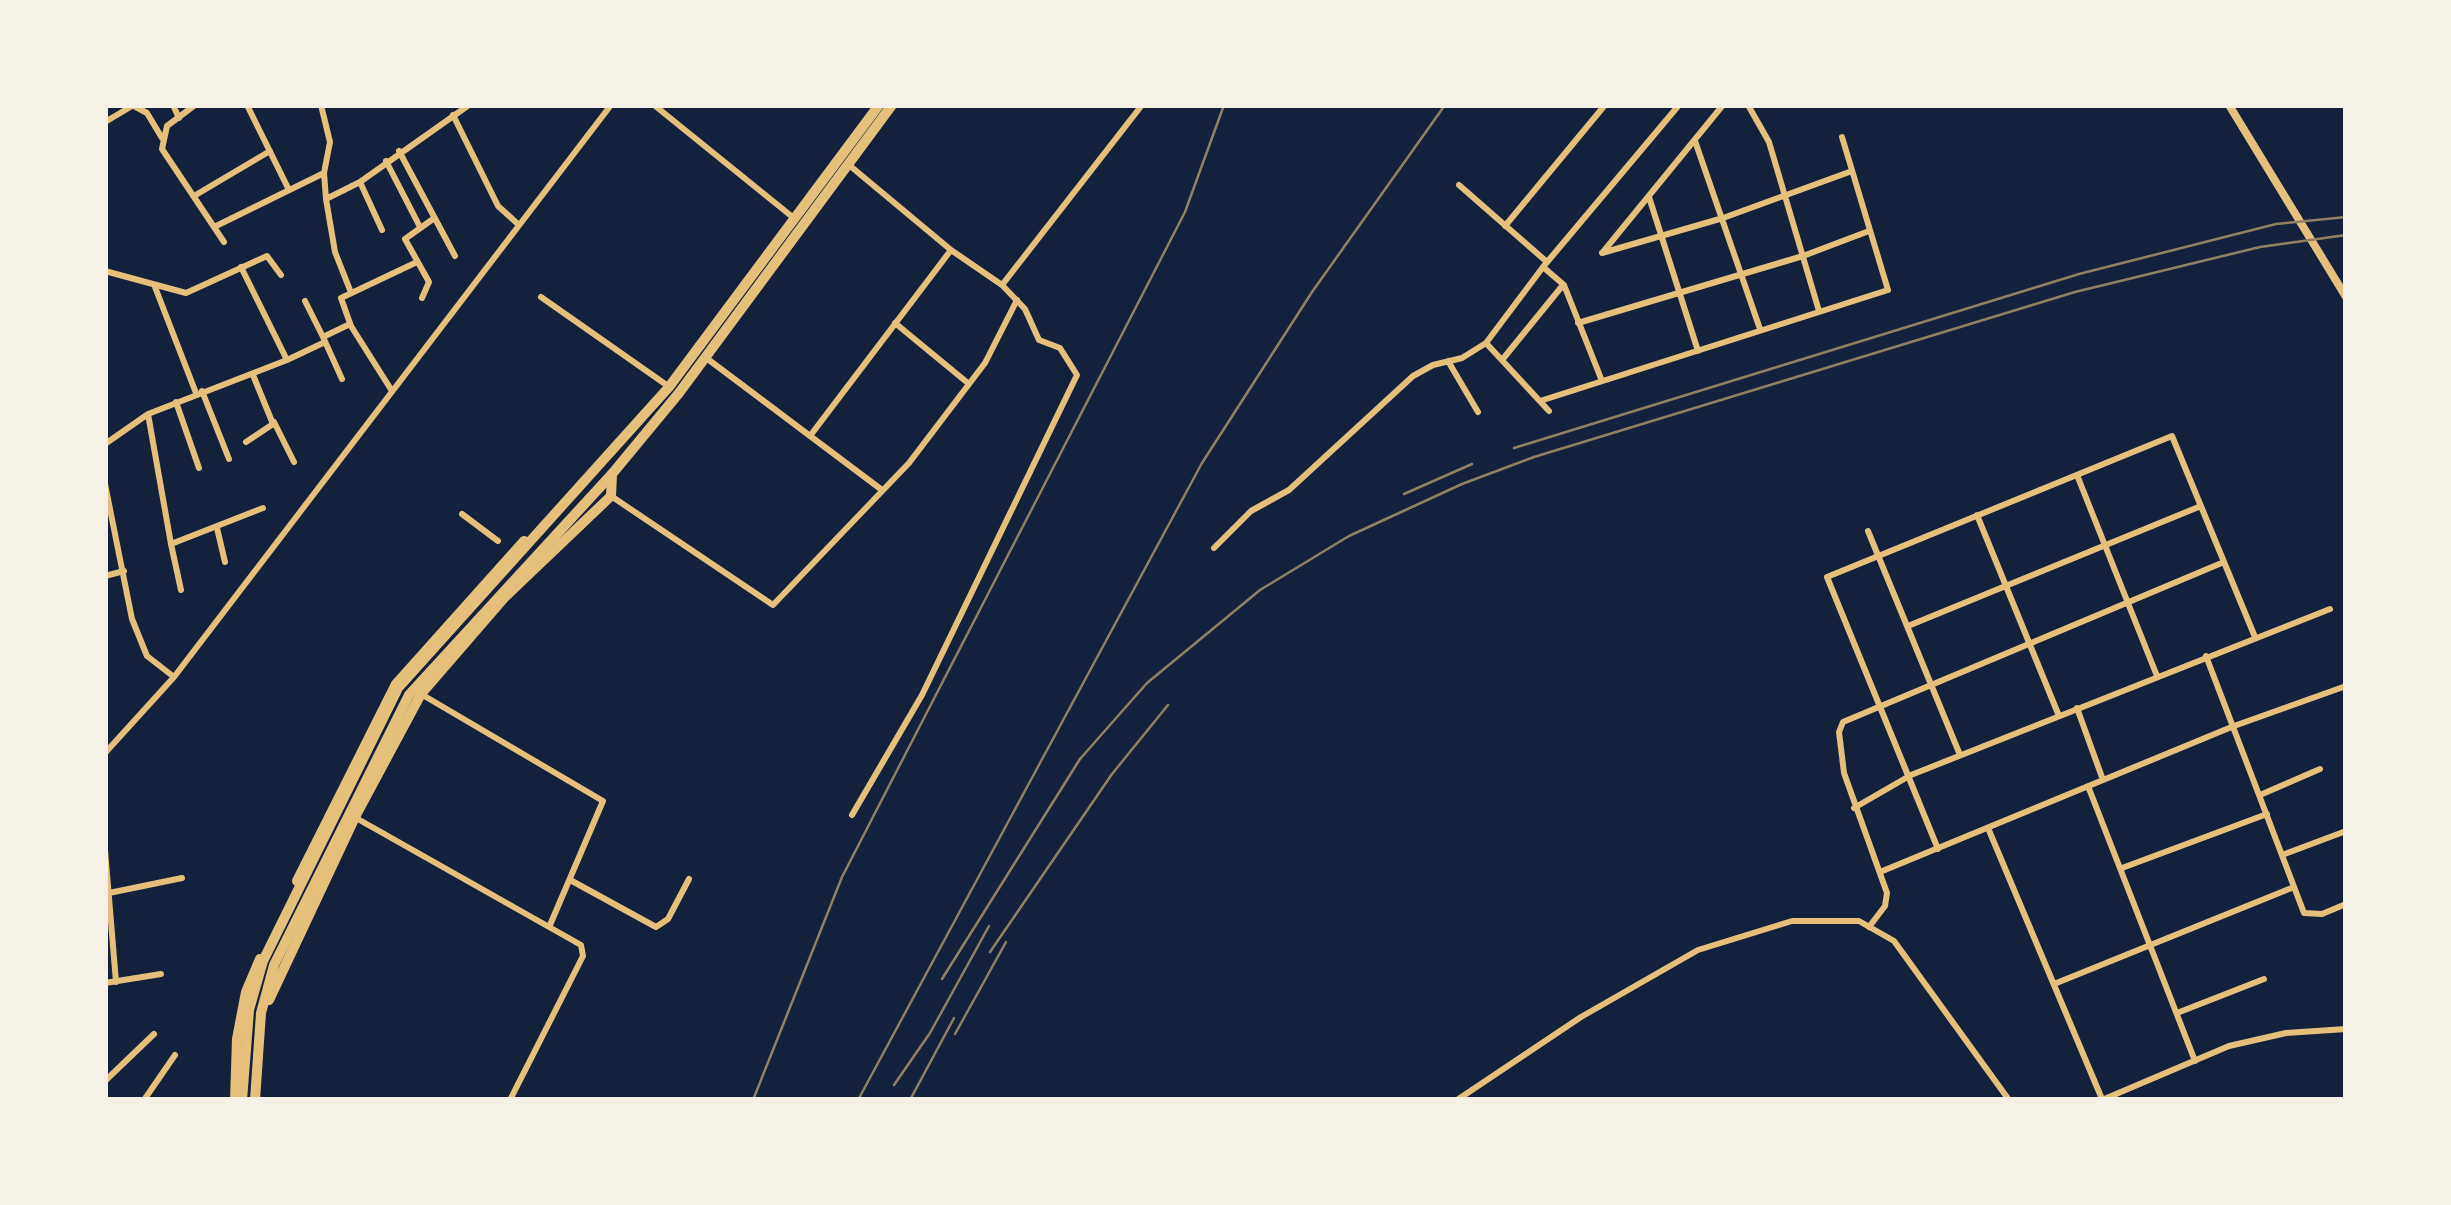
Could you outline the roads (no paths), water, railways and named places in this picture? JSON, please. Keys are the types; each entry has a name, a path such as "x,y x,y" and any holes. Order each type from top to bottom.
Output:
{"main road":[{"path":"242,1100 248,1010 263,960 382,716 421,659 593,485 612,474 879,105"},
{"path":"235,1100 237,1039 246,992 376,716 418,655 583,476 602,464 705,357 892,105"},
{"path":"257,1100 261,1012 274,965 393,722 431,667 593,485 602,464"},
{"path":"257,1100 261,1026 274,986 355,817 421,694 504,598 611,496 612,474"}],"street":[{"path":"105,122 132,105 147,114 162,138 166,156 224,242"},
{"path":"172,105 178,118"},
{"path":"162,138 178,118 196,105"},
{"path":"247,105 288,188"},
{"path":"326,200 360,182 468,105"},
{"path":"105,753 174,677 611,105"},
{"path":"654,105 795,219"},
{"path":"1002,285 1142,105"},
{"path":"1505,226 1606,105"},
{"path":"1214,548 1252,511 1289,490 1413,376 1486,343 1545,265 1679,105"},
{"path":"1723,105 1602,253 1722,218 1852,172"},
{"path":"1748,105 1769,142 1782,196 1820,311"},
{"path":"2229,105 2346,297"},
{"path":"323,106 330,142 324,173 326,200 336,252 350,290"},
{"path":"453,115 498,206 519,225"},
{"path":"1540,401 1888,290 1842,137"},
{"path":"1695,140 1760,330"},
{"path":"193,196 270,151"},
{"path":"399,151 455,256"},
{"path":"386,161 420,228"},
{"path":"849,165 951,250 1002,285 1018,300 1039,340 1060,348 1077,374 922,695 852,815"},
{"path":"214,226 324,173"},
{"path":"360,182 382,230"},
{"path":"1458,185 1564,284 1602,382"},
{"path":"1649,197 1698,351"},
{"path":"422,298 429,282 405,239 432,219"},
{"path":"1578,322 1803,256 1869,231"},
{"path":"810,436 951,250"},
{"path":"106,272 186,293 267,256 282,275"},
{"path":"392,391 350,324 341,298 350,290 417,262"},
{"path":"240,267 287,360"},
{"path":"1502,360 1564,284"},
{"path":"154,286 229,459"},
{"path":"542,297 674,390"},
{"path":"611,496 773,604 909,463 985,364 1018,300"},
{"path":"305,301 342,379"},
{"path":"895,322 969,384"},
{"path":"105,444 148,414 287,360 350,324"},
{"path":"1486,343 1548,411"},
{"path":"705,357 882,490"},
{"path":"1448,361 1478,412"},
{"path":"254,374 294,462"},
{"path":"176,402 199,468"},
{"path":"148,414 180,590"},
{"path":"246,442 271,427 272,418"},
{"path":"1938,849 1827,576 2172,436 2255,638"},
{"path":"2076,474 2157,676"},
{"path":"105,484 140,642 147,656 174,677"},
{"path":"1908,626 2201,506"},
{"path":"171,544 264,508"},
{"path":"462,514 498,541"},
{"path":"1977,515 2059,716"},
{"path":"216,528 224,562"},
{"path":"1868,531 1960,755"},
{"path":"1869,927 1886,906 1880,872 1854,808 1839,732 1843,722 2224,562"},
{"path":"105,576 124,571"},
{"path":"1854,808 1911,775 2330,609"},
{"path":"2206,656 2304,913 2322,914 2346,904"},
{"path":"1880,872 2234,726 2346,686"},
{"path":"421,694 604,801 550,925"},
{"path":"2077,708 2103,780"},
{"path":"2260,795 2320,769"},
{"path":"2088,786 2196,1061"},
{"path":"2122,868 2267,814"},
{"path":"355,817 576,939 583,956 510,1100"},
{"path":"1988,828 2102,1100 2229,1046 2286,1032 2346,1029"},
{"path":"2282,855 2346,830"},
{"path":"105,850 108,934 116,982"},
{"path":"109,893 182,878"},
{"path":"572,881 656,927 668,919 689,879"},
{"path":"2054,984 2294,887"},
{"path":"1457,1100 1581,1016 1698,950 1792,921 1858,921 1894,941 2009,1100"},
{"path":"105,983 161,974"},
{"path":"2177,1013 2264,979"},
{"path":"105,1081 154,1034"},
{"path":"144,1100 175,1055"}],"railway":[{"path":"753,1100 842,877 1185,212 1224,105"},
{"path":"858,1100 1202,463 1312,292 1445,105"},
{"path":"1514,448 2079,274 2276,224 2346,217"},
{"path":"942,979 1080,759 1147,683 1260,590 1349,536 1462,484 1534,457 2075,292 2260,247 2346,235"},
{"path":"1404,494 1472,464"},
{"path":"990,952 1112,774 1168,705"},
{"path":"894,1085 930,1033 989,926"},
{"path":"955,1034 1006,942"},
{"path":"910,1100 954,1018"}]}
